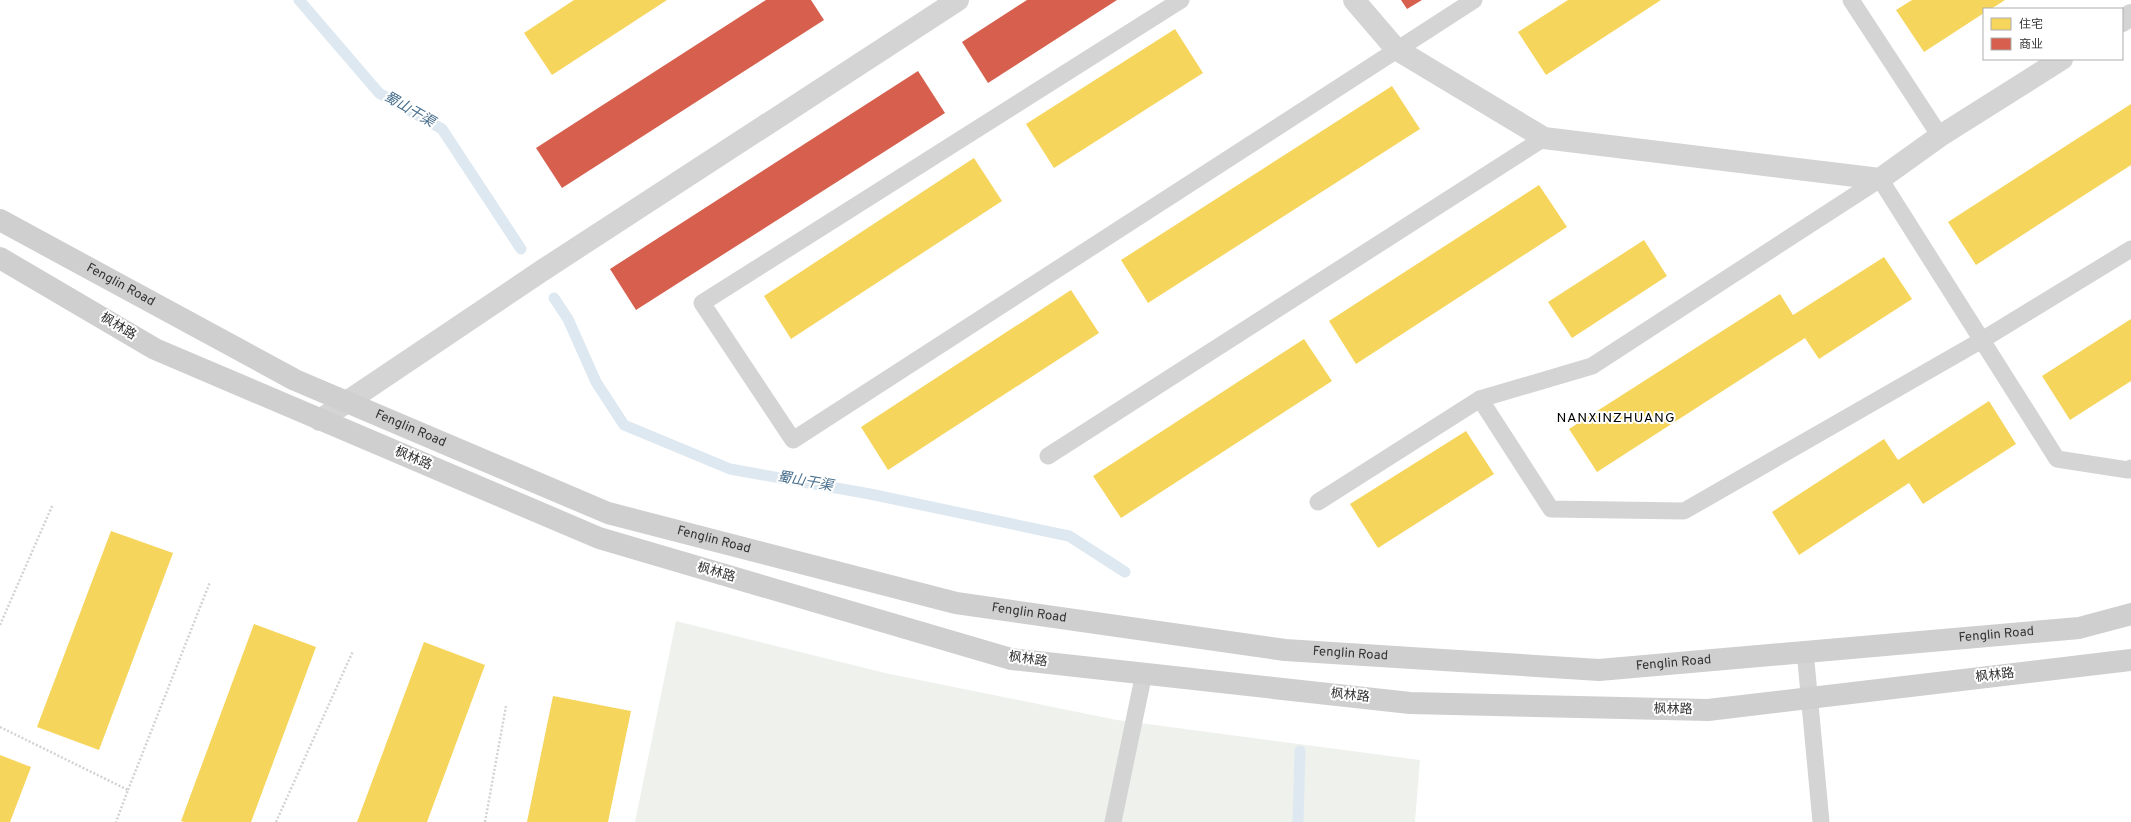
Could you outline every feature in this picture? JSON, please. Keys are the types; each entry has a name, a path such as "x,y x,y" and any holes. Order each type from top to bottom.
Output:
{"main road":[{"name":"Fenglin Road","path":"0,220 295,380 608,513 956,603 1284,650 1599,670 2079,628 2131,614"},
{"name":"枫林路","path":"0,258 154,349 599,538 1011,659 1410,703 1708,710 2131,660"}],"street":[{"path":"320,420 543,270 958,0"},
{"path":"1354,0 1396,49 1544,138 1880,179 1940,136 2060,60"}],"lane":[{"path":"1181,0 702,303 792,440 1474,0"},
{"path":"1851,0 1940,136"},
{"path":"1048,456 1544,138"},
{"path":"1318,502 1480,399 1592,366 1880,179 2057,459 2128,470 2131,468"},
{"path":"1480,399 1551,509 1684,511 1982,340 2131,249"},
{"path":"1806,651 1821,822"},
{"path":"1113,822 1144,673"}],"path":[{"path":"0,625 53,504"},
{"path":"116,822 210,582"},
{"path":"276,822 353,651"},
{"path":"485,822 506,706"},
{"path":"0,727 128,790"}],"shaded area":[{"path":"676,621 885,673 1117,720 1420,760 1415,822 635,822"}],"building: 住宅":[{"path":"574,0 667,0 552,75 524,33"},
{"path":"1568,0 1661,0 1546,75 1518,32"},
{"path":"1912,0 2005,0 1993,8 1983,8 1983,14 1924,52 1896,10"},
{"path":"1175,29 1203,73 1054,168 1026,124"},
{"path":"1392,86 1420,129 1148,303 1121,260"},
{"path":"2131,104 2131,165 1976,265 1948,222"},
{"path":"974,158 1002,201 791,339 764,296"},
{"path":"1539,185 1567,227 1356,364 1329,321"},
{"path":"1644,240 1667,276 1572,338 1548,302"},
{"path":"1884,257 1912,299 1819,359 1805,338 1597,472 1569,429 1780,294 1793,315"},
{"path":"1071,290 1099,333 888,470 861,427"},
{"path":"2131,319 2131,381 2070,420 2042,376"},
{"path":"1304,339 1332,381 1121,518 1093,476"},
{"path":"1989,401 2016,444 1923,504 1909,483 1799,555 1772,512 1884,439 1898,460"},
{"path":"1466,431 1494,474 1378,548 1350,504"},
{"path":"111,531 173,553 99,750 37,727"},
{"path":"254,624 316,647 251,822 181,821"},
{"path":"424,642 485,665 427,822 357,822"},
{"path":"553,696 631,711 608,822 527,822"},
{"path":"0,755 31,767 10,822 0,822"}],"building: 商业":[{"path":"766,0 811,0 824,20 562,188 536,148"},
{"path":"1027,0 1117,0 988,83 962,42"},
{"path":"1401,0 1422,0 1407,9"},
{"path":"918,71 945,113 636,310 610,269"}],"waterway":[{"name":"蜀山干渠","path":"299,0 379,93 442,129 521,249"},
{"name":"蜀山干渠","path":"554,298 568,319 596,382 624,425 730,469 870,494 1069,536 1125,572"},
{"name":"蜀山干渠","path":"1298,822 1300,751"}],"district":[{"name":"NANXINZHUANG","path":"1616,418"}]}
